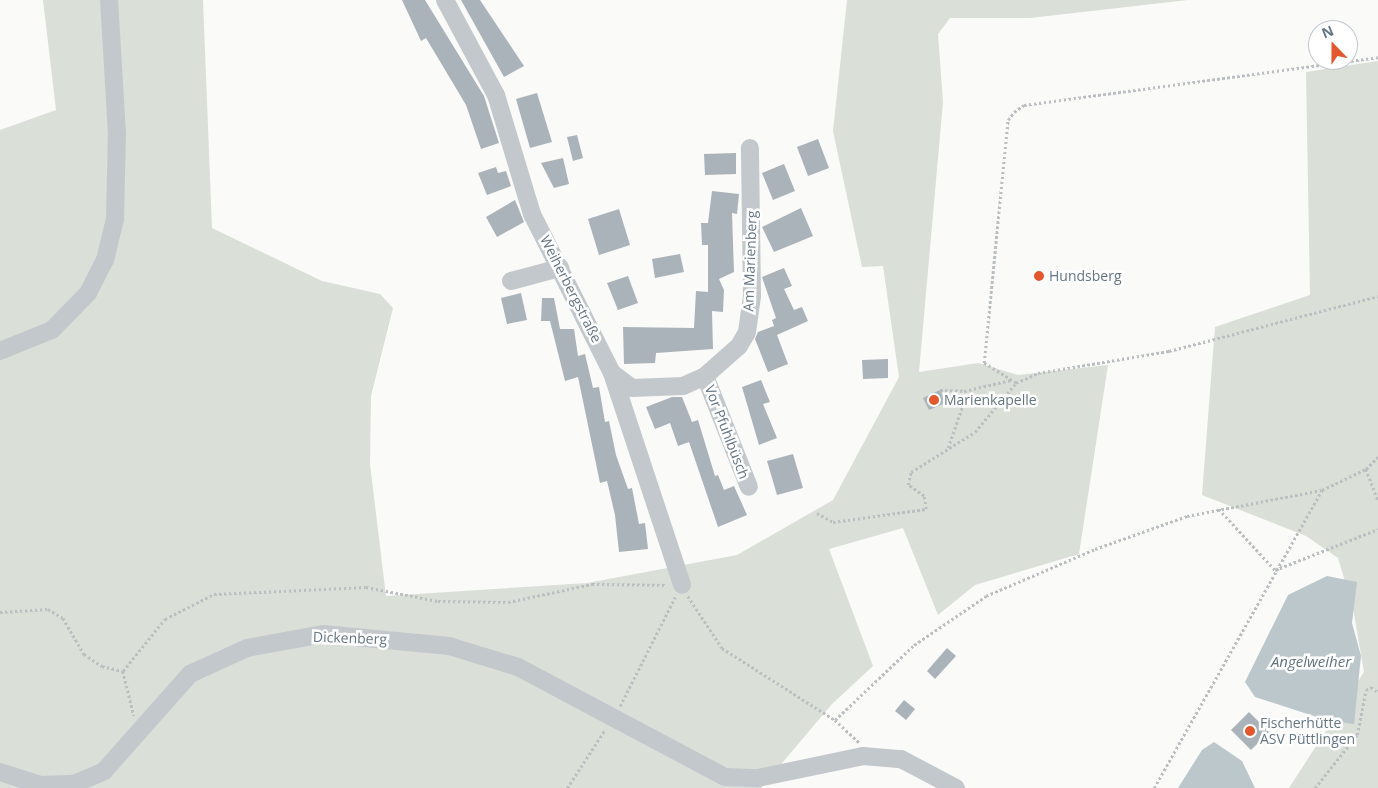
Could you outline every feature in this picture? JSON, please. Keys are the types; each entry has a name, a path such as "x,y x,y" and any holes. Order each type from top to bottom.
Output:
{"street":[{"path":"0,351 52,330 88,293 105,260 115,219 117,134 109,0"},
{"name":"Weiherbergstraße","path":"446,0 496,95 532,214 612,373 682,585"},
{"name":"Am Marienberg","path":"612,373 632,388 683,386 705,376 739,346 746,332 753,242 750,148"},
{"path":"511,281 560,268"},
{"name":"Vor Pfuhlbüsch","path":"705,376 749,486"},
{"name":"Dickenberg","path":"0,772 41,786 74,784 104,771 137,738 168,696 205,666 247,648 323,634 449,646 518,667 614,716 692,763 725,777 758,778 863,756"},
{"path":"863,756 901,759 956,788"}],"path":[{"path":"1016,382 984,363 1008,120 1014,112 1024,105 1378,57"},
{"path":"817,513 833,522 926,509 924,496 908,485 911,472 975,432 1016,382 1038,372 1169,351 1378,296"},
{"path":"948,449 962,407 940,390 964,391 1011,380"},
{"path":"835,720 914,645 986,596 1095,550 1219,509 1322,490 1366,468 1378,457"},
{"path":"1366,468 1378,501"},
{"path":"1154,788 1275,570 1319,501 1322,490"},
{"path":"1219,509 1275,570"},
{"path":"1275,570 1378,529"},
{"path":"137,738 123,672 164,619 214,594 366,587 438,601 508,602 592,584 682,585"},
{"path":"568,788 614,716 682,585"},
{"path":"682,585 722,648 857,736 863,756"},
{"path":"0,612 48,608 63,618 84,654 102,666 123,672"},
{"path":"1315,788 1357,734 1366,690 1371,686 1378,692"}],"shaded area":[{"path":"43,0 203,0 212,228 322,281 380,294 393,308 371,396 370,464 386,596 587,583 737,555 833,500 899,377 883,266 862,267 833,131 847,0 1188,0 1030,18 950,18 938,34 943,102 919,372 978,363 1018,375 1108,365 1079,554 975,585 938,615 903,528 829,549 873,666 832,704 761,788 0,788 0,130 56,110"},
{"path":"1378,61 1378,788 1289,788 1364,672 1353,608 1338,558 1306,536 1202,495 1215,327 1310,295 1306,72 1358,70 1358,64"}],"water":[{"name":"Angelweiher","path":"1327,576 1357,582 1352,623 1361,656 1354,724 1326,720 1255,697 1245,682 1288,595"},
{"path":"1214,742 1242,761 1255,788 1178,788 1202,750"}],"building":[{"path":"402,0 425,0 484,96 499,143 481,149 466,105 426,38 421,41"},
{"path":"461,0 480,0 524,66 504,77"},
{"path":"537,93 552,142 530,148 516,99"},
{"path":"577,135 583,158 573,161 567,137"},
{"path":"818,139 829,168 808,176 797,147"},
{"path":"736,153 736,174 705,175 704,154"},
{"path":"563,158 569,184 554,188 541,163"},
{"path":"784,164 795,191 773,200 762,173"},
{"path":"496,167 498,173 506,171 511,186 487,195 478,173"},
{"path":"712,191 739,194 737,214 732,213 734,272 719,279 724,290 723,312 712,311 713,349 656,353 655,363 624,364 623,327 694,328 696,291 708,292 708,245 702,245 701,223 708,223"},
{"path":"515,200 524,222 497,237 486,217"},
{"path":"801,208 813,236 774,252 762,227"},
{"path":"619,209 630,245 599,255 588,219"},
{"path":"680,254 684,272 655,278 652,259"},
{"path":"784,268 792,286 784,289 794,310 802,307 808,321 777,335 788,364 768,372 755,339 758,332 774,326 772,320 776,318 762,277"},
{"path":"628,276 638,303 618,310 607,283"},
{"path":"521,293 527,320 507,324 501,298"},
{"path":"542,298 554,298 560,329 574,329 578,356 585,354 593,388 599,387 605,422 609,421 616,455 628,489 632,488 639,524 645,523 648,549 619,552 615,515 607,481 600,483 578,377 565,381 550,321 541,321"},
{"path":"888,359 888,378 863,379 862,360"},
{"path":"761,380 770,402 763,404 777,438 759,445 742,387"},
{"name":"Marienkapelle","path":"940,390 945,403 929,410 923,398"},
{"path":"672,397 682,397 692,422 698,420 715,476 718,475 724,490 734,486 747,515 718,527 689,442 678,446 670,423 655,429 646,407"},
{"path":"793,454 803,488 777,495 767,461"},
{"path":"947,648 956,656 935,679 927,671"},
{"path":"904,700 915,709 906,720 895,711"},
{"name":"Fischerhütte ASV Püttlingen","path":"1249,712 1269,732 1251,750 1231,730"}],"place":[{"name":"Hundsberg","path":"1039,276"},
{"name":"Marienkapelle","path":"934,400"},
{"name":"Fischerhütte ASV Püttlingen","path":"1250,731"}]}
